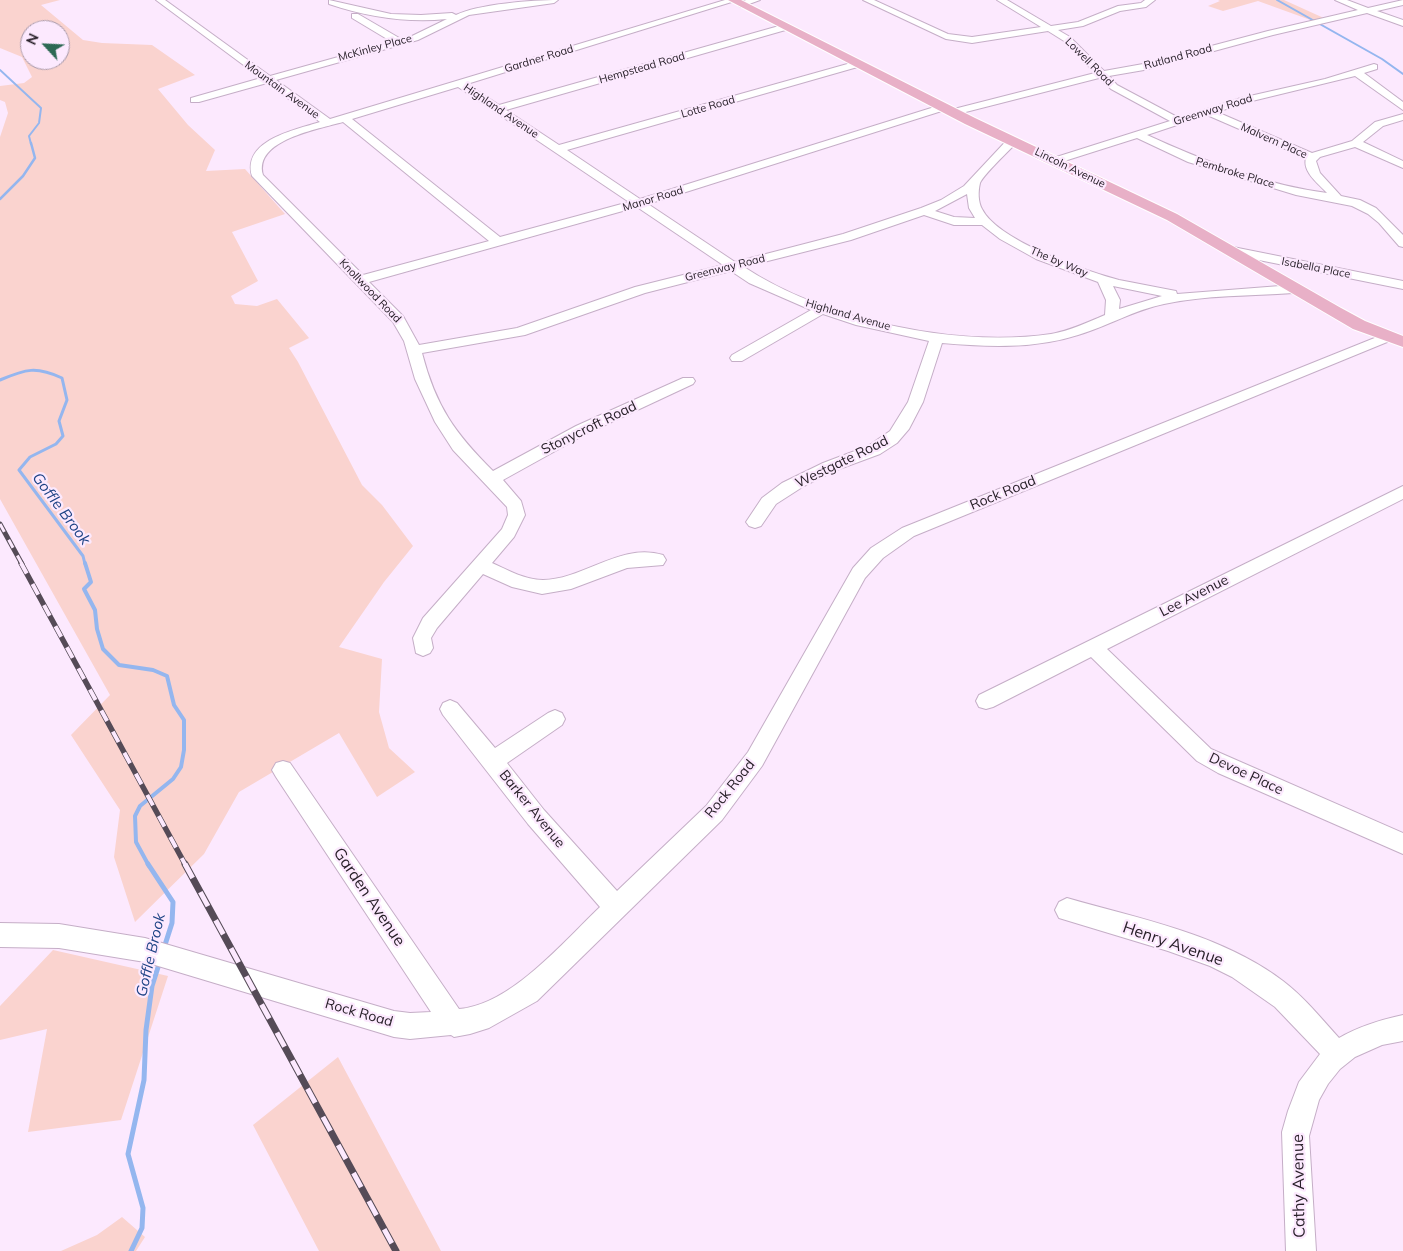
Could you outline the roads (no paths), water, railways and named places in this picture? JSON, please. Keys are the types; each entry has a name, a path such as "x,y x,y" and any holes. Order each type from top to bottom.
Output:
{"main road":[{"name":"Lincoln Avenue","path":"736,1 949,110 1172,217 1293,289 1359,325 1395,340"}],"street":[{"name":"Mountain Avenue","path":"160,0 328,123 344,118"},
{"path":"330,1 362,12 390,17 431,18 468,14 487,7 498,0"},
{"name":"McKinley Place","path":"195,100 266,78 399,42 427,33 453,19 468,14 554,0"},
{"name":"Gardner Road","path":"344,118 736,1 756,0"},
{"path":"867,0 946,36 965,40 980,40 1080,24 1112,11 1147,4 1150,0"},
{"name":"Lowell Road","path":"1001,0 1067,39 1114,88 1178,121"},
{"path":"1339,0 1403,23"},
{"path":"330,1 399,42"},
{"name":"Rutland Road","path":"949,110 1102,74 1144,67 1271,32 1403,2"},
{"name":"Hempstead Road","path":"498,109 786,27"},
{"name":"Lotte Road","path":"558,149 858,64"},
{"name":"Greenway Road","path":"1054,161 1245,100 1358,73 1374,67"},
{"path":"1358,73 1403,107"},
{"name":"Highland Avenue","path":"459,83 733,267 771,288 822,309 879,326 937,337 976,341 1031,341 1075,332 1148,303 1185,296 1293,289"},
{"name":"Manor Road","path":"360,280 638,203 949,110"},
{"name":"Malvern Place","path":"1208,112 1312,158"},
{"path":"1403,116 1379,124 1356,143 1310,160 1311,168 1337,198 1372,211 1393,230 1403,243"},
{"path":"344,118 498,242"},
{"name":"Knollwood Road","path":"328,123 292,134 272,144 260,153 256,160 256,172 270,189 398,319 412,339 421,376 434,409 460,447 511,501 517,513 514,524 508,533 430,623 422,638 423,648"},
{"name":"Pembroke Place","path":"1136,134 1192,160 1300,193 1337,198"},
{"name":"Greenway Road","path":"415,350 520,332 640,290 847,237 925,211 957,196 976,180 1012,141"},
{"path":"1356,143 1403,165"},
{"name":"The by Way","path":"976,180 973,202 977,212 1002,235 1070,269 1104,281 1185,296"},
{"path":"925,211 940,219 954,222 985,221"},
{"name":"Isabella Place","path":"1228,250 1403,285"},
{"path":"1104,281 1113,300 1112,316"},
{"path":"737,358 822,309"},
{"name":"Westgate Road","path":"755,522 770,500 791,486 838,463 881,446 895,437 905,423 919,393 937,337"},
{"name":"Rock Road","path":"0,935 59,936 146,950 394,1024 410,1026 454,1024 470,1022 489,1014 528,992 714,812 756,759 859,573 885,546 908,532 1395,340"},
{"name":"Stonycroft Road","path":"491,478 581,430 688,381"},
{"name":"Lee Avenue","path":"986,701 1403,492"},
{"path":"480,566 523,583 542,587 569,582 625,561 647,558 657,560"},
{"name":"Devoe Place","path":"1093,646 1204,755 1403,844"},
{"name":"Barker Avenue","path":"450,709 536,817 616,907"},
{"path":"493,761 555,719"},
{"name":"Garden Avenue","path":"283,770 454,1024"},
{"name":"Henry Avenue","path":"1067,910 1174,942 1229,962 1263,982 1280,995 1337,1054"},
{"name":"Cathy Avenue","path":"1301,1251 1296,1133 1303,1103 1318,1075 1341,1050 1372,1034 1403,1028"}],"waterway":[{"path":"1277,0 1382,59 1403,74"},
{"name":"Goffle Brook","path":"0,70 41,108 39,123 29,136 31,144"},
{"name":"Goffle Brook","path":"0,199 23,176 35,158 31,143"},
{"name":"Goffle Brook","path":"0,380 31,370 38,370 62,378 67,400 59,421 63,436 56,444 30,457 19,470 83,556 85,564"},
{"name":"Goffle Brook","path":"85,563 91,582 84,589 95,610 97,629 103,649 119,665 153,670 167,676 174,705 184,720 184,750 181,767 173,779 140,806 135,816 136,842 149,866"},
{"name":"Goffle Brook","path":"148,864 173,902 172,923 164,948"},
{"name":"Goffle Brook","path":"131,1251 142,1228 143,1208 128,1154 144,1080 146,1030 152,986 160,961"}],"railway":[{"path":"0,524 22,564"},
{"path":"21,563 186,866"},
{"path":"185,864 396,1251"}]}
